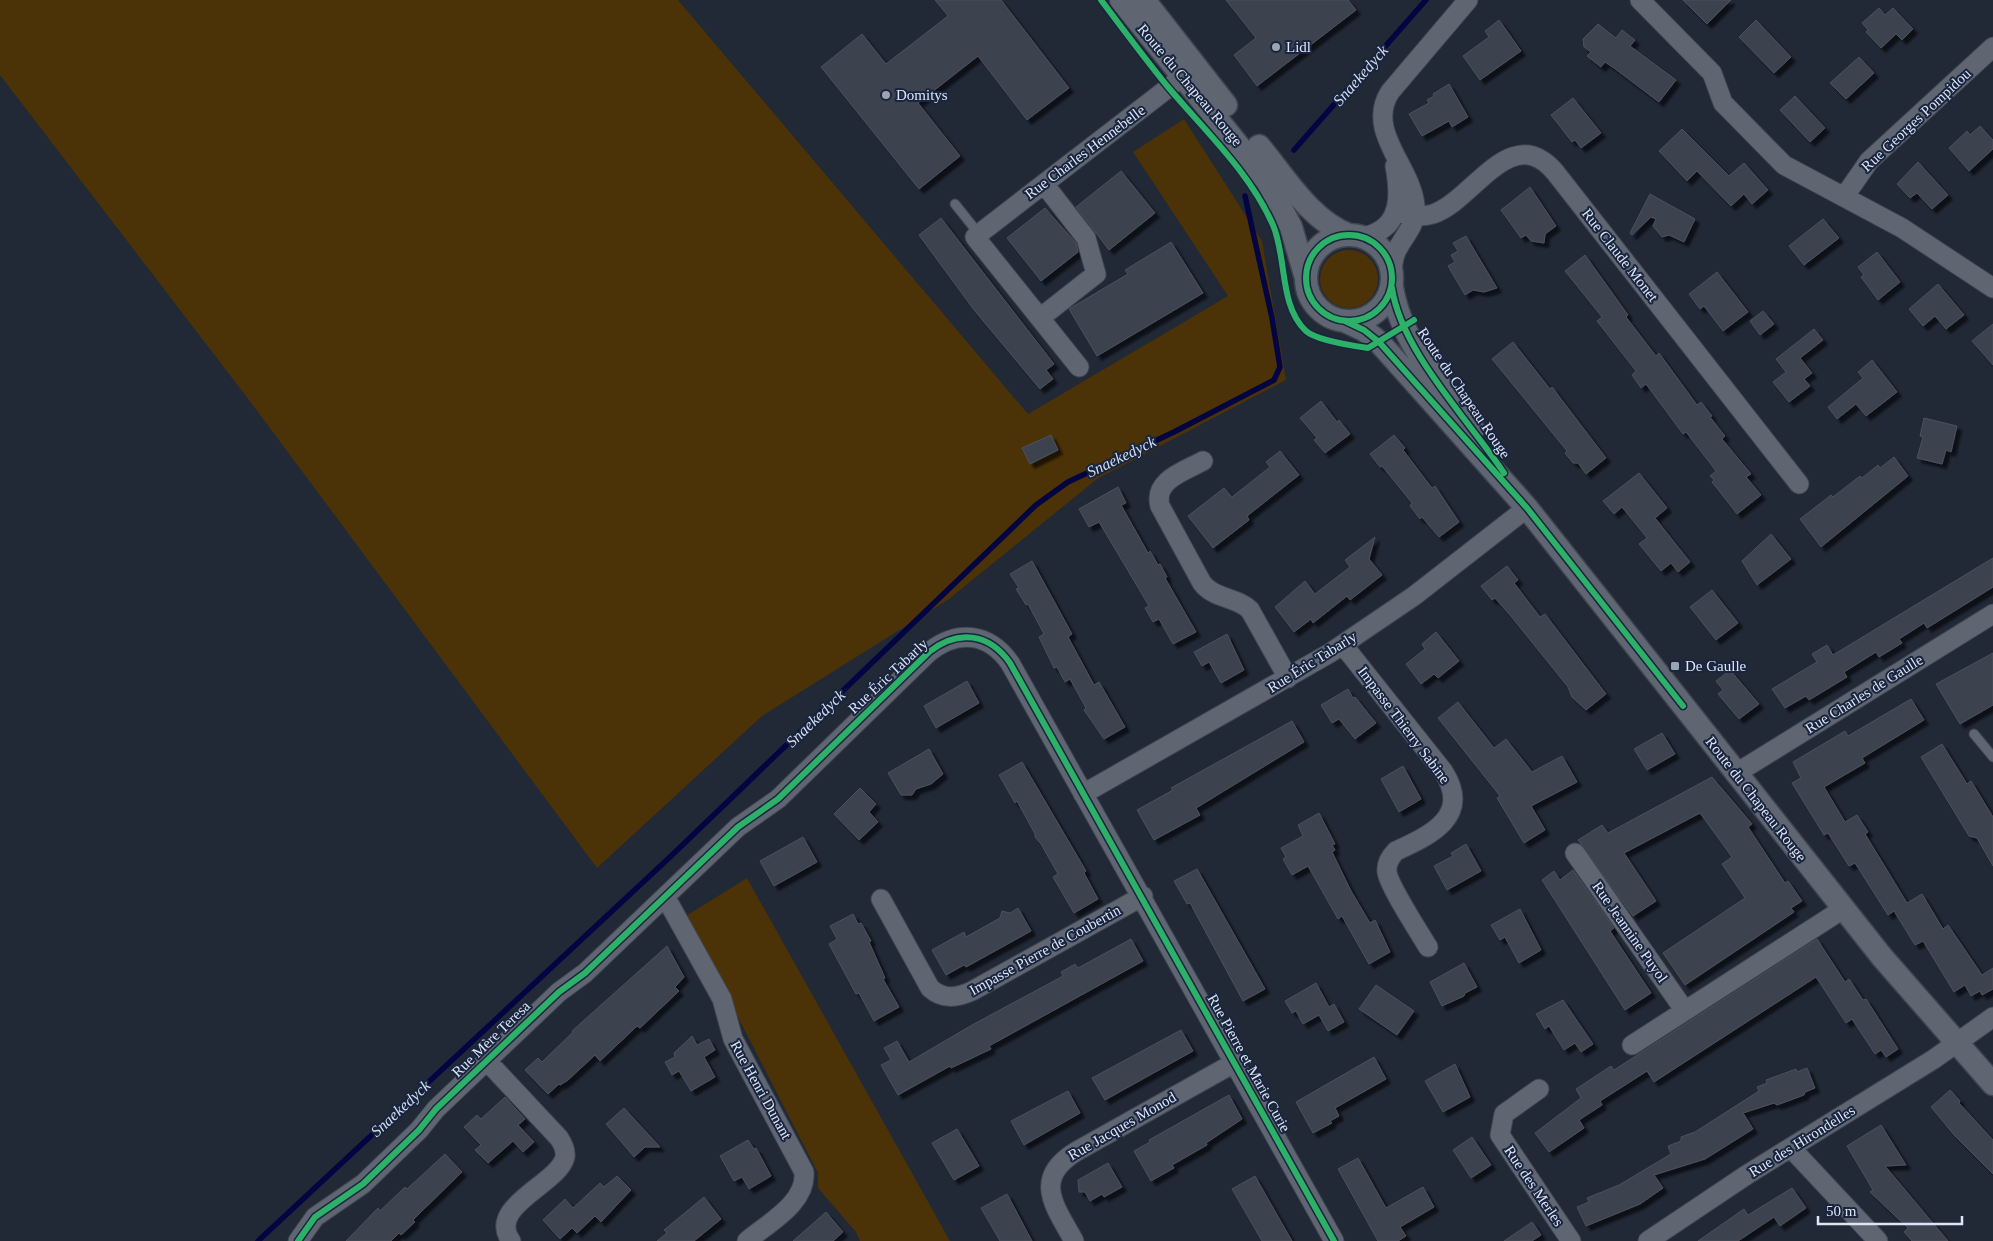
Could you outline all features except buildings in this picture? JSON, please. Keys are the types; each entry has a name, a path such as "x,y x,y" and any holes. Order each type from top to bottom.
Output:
{"street":[{"name":"Route du Chapeau Rouge","path":"1121,0 1315,213 1334,228 1355,236"},
{"name":"Route du Chapeau Rouge","path":"1144,0 1218,118 1267,181 1296,238 1306,278"},
{"path":"1392,148 1398,189 1392,219 1383,229 1355,236 1333,238 1316,251 1308,266 1306,278 1309,295 1319,309 1329,316 1345,321 1362,319 1373,314 1385,302 1397,250 1413,224 1415,216 1412,191 1382,122 1385,101 1468,0"},
{"path":"1640,0 1708,69 1714,77 1724,103 1776,157 1796,173 1924,241 1993,288"},
{"name":"Rue Georges Pompidou","path":"1844,197 1869,161 1993,47"},
{"name":"Rue Charles Hennebelle","path":"977,235 1188,72"},
{"name":"Rue Claude Monet","path":"1395,211 1415,216 1431,215 1442,210 1507,159 1524,154 1539,157 1555,172 1799,484"},
{"path":"1040,318 1096,274 1086,238 1044,184"},
{"path":"977,235 1079,367"},
{"path":"1355,236 1373,242 1382,250 1392,278"},
{"name":"Route du Chapeau Rouge","path":"1392,278 1399,318 1426,364 1527,508 1735,774 1843,908 1956,1043 1993,1084"},
{"name":"Route du Chapeau Rouge","path":"1345,321 1364,330 1380,342 1527,508"},
{"path":"1203,460 1161,487 1158,496 1160,506 1202,583 1208,590 1243,604 1250,610 1288,678"},
{"name":"Rue Éric Tabarly","path":"1083,794 1288,678 1342,645 1424,589 1527,508"},
{"name":"Rue Charles de Gaulle","path":"1735,774 1993,614"},
{"name":"Rue Éric Tabarly","path":"706,859 738,827 778,799 929,652 946,641 962,638 982,639 994,644 1005,655 1142,896"},
{"name":"Impasse Thierry Sabine","path":"1342,645 1443,771 1452,788 1452,807 1444,823 1396,851 1390,857 1387,865 1389,878 1428,948"},
{"name":"Rue Jeannine Puyol","path":"1575,853 1685,1011"},
{"name":"Rue Mère Teresa","path":"298,1241 316,1217 362,1184 419,1130 436,1108 486,1060 563,988 586,973 706,859"},
{"name":"Impasse Pierre de Coubertin","path":"881,899 930,988 940,995 953,997 972,991 1142,896"},
{"name":"Rue Pierre et Marie Curie","path":"1142,896 1334,1241"},
{"name":"Rue Henri Dunant","path":"666,898 722,1000 733,1039 804,1172 802,1188 797,1198 747,1241"},
{"path":"1632,1045 1843,908"},
{"name":"Rue des Hirondelles","path":"1648,1241 1791,1148 1934,1059 1993,1017"},
{"path":"486,1060 559,1138 565,1150 562,1163 509,1214 506,1231 511,1241"},
{"name":"Rue Jacques Monod","path":"1074,1241 1052,1196 1050,1181 1055,1168 1076,1150 1234,1063"},
{"name":"Rue des Merles","path":"1539,1089 1504,1114 1500,1135 1571,1241"},
{"path":"1791,1148 1878,1241"}],"lane":[{"path":"955,204 977,235"},
{"path":"1974,734 1993,757"}],"shaded area":[{"path":"0,0 678,0 1028,414 1228,296 1133,152 1184,119 1262,241 1286,380 1097,479 949,599 762,716 597,868 252,404 0,75"},
{"path":"1343,250 1355,250 1370,258 1378,273 1378,285 1370,300 1355,308 1343,308 1328,300 1320,285 1320,273 1328,258"},
{"path":"747,878 950,1241 860,1241 856,1232 818,1188 818,1173 686,916"}],"waterway":[{"name":"Snaekedyck","path":"1294,150 1426,0"},
{"name":"Snaekedyck","path":"258,1241 670,857 1036,505 1068,482 1174,432 1274,380 1280,367 1272,318 1245,196"}],"cycle path":[{"path":"1101,0 1159,76 1225,152 1252,187 1273,225 1291,309 1297,321 1306,331 1326,340 1368,348 1414,320"},
{"path":"1349,235 1366,238 1380,247 1389,261 1392,278 1389,295 1380,309 1366,318 1349,321 1332,318 1318,309 1309,295 1306,278 1309,261 1318,247 1332,238 1349,235"},
{"path":"1392,288 1398,312 1408,336 1422,360 1504,473"},
{"path":"1345,321 1364,330 1379,342 1527,508 1683,706"},
{"path":"298,1241 315,1217 363,1184 419,1130 436,1109 559,992 585,973 738,827 778,799 929,652 940,645 962,637 983,640 993,645 1010,663 1334,1241"}],"place":[{"name":"Lidl","path":"1276,47"},
{"name":"Domitys","path":"886,95"},
{"name":"De Gaulle","path":"1675,666"}]}
